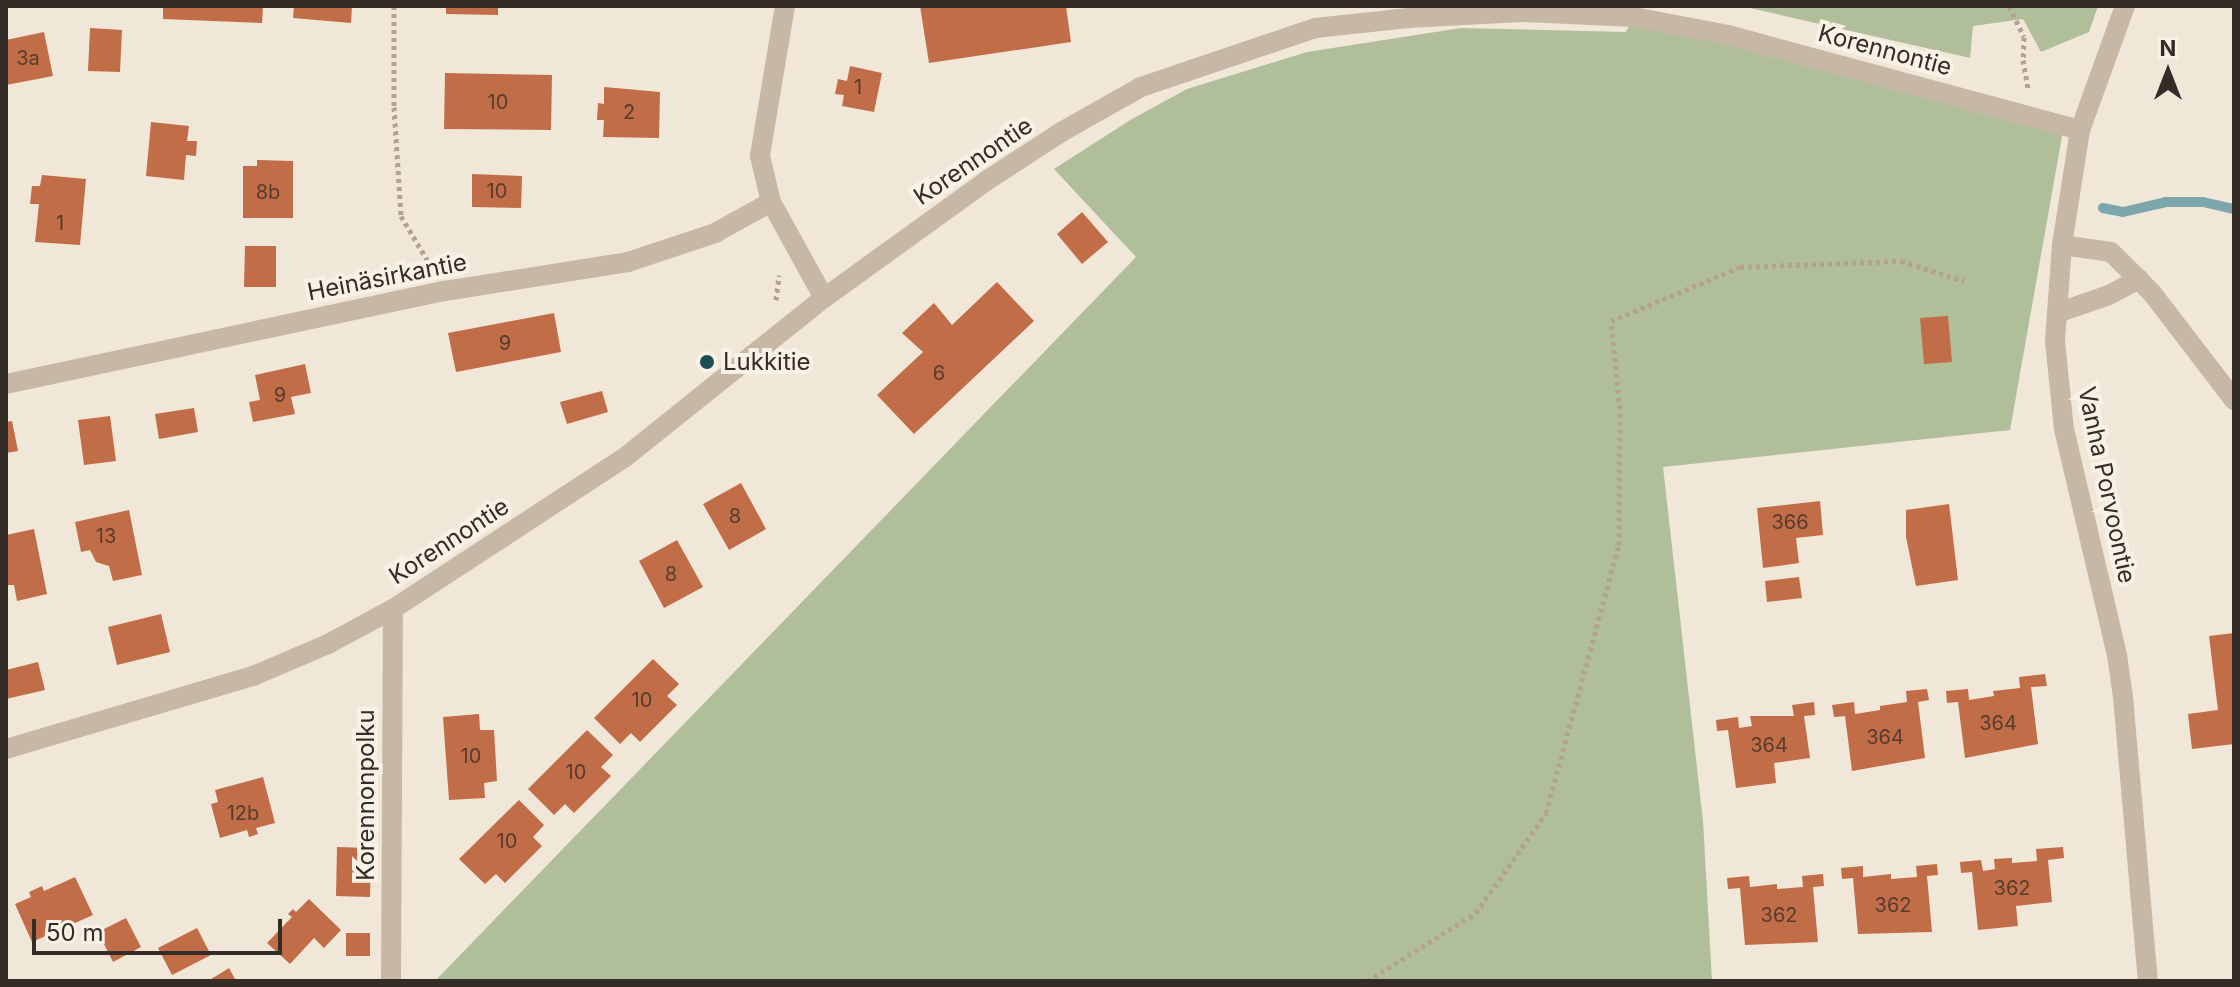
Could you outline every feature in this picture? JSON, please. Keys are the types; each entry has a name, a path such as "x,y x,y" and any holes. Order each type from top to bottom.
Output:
{"street":[{"path":"785,6 760,156 771,202 824,298"},
{"name":"Vanha Porvoontie","path":"2125,6 2080,130 2062,245 2055,341 2064,429 2117,655 2148,981"},
{"name":"Korennontie","path":"6,749 253,676 328,644 393,609 624,458 824,298 986,181 1141,87 1315,28 1408,18 1522,12 1634,17 1728,35 2080,130"},
{"name":"Heinäsirkantie","path":"6,384 445,291 628,262 715,233 771,202"},
{"path":"2062,245 2111,252 2139,279 2234,400"},
{"path":"2057,313 2109,295 2139,279"},
{"name":"Korennonpolku","path":"391,981 393,609"}],"path":[{"path":"394,6 394,107 401,216 445,291"},
{"path":"2009,6 2024,37 2023,60 2034,117"},
{"path":"1367,981 1476,913 1546,813 1619,545 1620,409 1611,321 1740,267 1901,261 1964,281"},
{"path":"771,309 778,295 778,264"}],"green space":[{"path":"1741,6 2098,6 2089,32 2041,52 2023,19 1973,26 1970,58"},
{"path":"1634,17 2064,125 2010,430 1663,467 1703,821 1712,981 435,981 1136,257 1054,169 1132,119 1187,89 1307,52 1461,28 1626,32"}],"building":[{"path":"163,6 263,6 262,23 163,19"},
{"path":"294,6 352,6 351,23 293,18"},
{"path":"446,6 498,6 498,15 446,14"},
{"path":"920,6 1066,6 1071,42 929,63"},
{"path":"90,28 122,30 120,72 88,71"},
{"path":"44,32 53,76 6,85 6,40"},
{"path":"850,66 882,73 874,112 842,106 844,95 835,94 838,79 847,81"},
{"path":"445,73 552,75 551,130 444,129"},
{"path":"604,87 660,92 659,138 603,137 604,120 597,120 598,103 604,104"},
{"path":"151,122 189,126 187,141 197,141 196,156 186,155 184,180 146,176"},
{"path":"257,160 293,161 293,218 243,218 243,166 257,166"},
{"path":"472,174 522,176 521,208 472,207"},
{"path":"42,175 86,179 80,245 35,242 39,204 30,204 32,186 40,186"},
{"path":"1082,212 1108,242 1082,264 1057,234"},
{"path":"245,246 276,246 276,287 244,287"},
{"path":"997,282 1034,321 914,434 877,395 923,352 902,333 934,303 952,325"},
{"path":"554,313 561,352 456,372 448,333"},
{"path":"1948,316 1952,362 1924,364 1920,318"},
{"path":"305,364 311,393 291,397 295,414 253,422 249,402 260,400 255,375"},
{"path":"602,391 608,412 567,424 560,402"},
{"path":"194,408 198,432 159,439 155,414"},
{"path":"110,416 116,461 84,465 78,420"},
{"path":"12,421 18,451 6,453 6,422"},
{"path":"741,483 766,529 729,550 703,504"},
{"path":"1820,501 1823,535 1796,538 1799,563 1763,568 1757,508"},
{"path":"1949,504 1958,580 1916,586 1906,537 1906,510"},
{"path":"129,510 142,575 113,581 109,566 96,562 90,550 81,552 75,522"},
{"path":"34,529 47,594 17,601 14,585 6,585 6,535"},
{"path":"677,540 703,587 664,608 639,561"},
{"path":"1799,577 1802,598 1767,602 1765,581"},
{"path":"161,614 170,652 117,665 108,627"},
{"path":"2234,633 2234,744 2192,749 2188,714 2218,710 2209,636"},
{"path":"653,659 679,684 667,696 677,705 640,742 631,733 620,744 594,718"},
{"path":"38,662 45,690 6,699 6,670"},
{"path":"2045,674 2047,686 2031,687 2038,744 1965,758 1958,702 1947,703 1946,691 1968,689 1969,700 1994,696 1993,691 2020,688 2019,677"},
{"path":"1927,689 1929,700 1918,702 1925,758 1852,771 1845,716 1834,717 1832,705 1854,702 1855,714 1880,710 1880,706 1907,702 1906,691"},
{"path":"1814,702 1815,715 1804,716 1810,758 1774,763 1776,783 1736,788 1728,730 1717,731 1716,720 1738,717 1739,728 1752,726 1750,716 1794,716 1792,705"},
{"path":"479,714 480,730 494,730 497,781 484,783 485,798 449,800 443,717"},
{"path":"587,730 613,755 601,767 611,776 574,813 565,804 554,815 528,789"},
{"path":"263,777 275,823 256,828 258,834 249,837 247,830 220,838 211,804 218,802 215,790"},
{"path":"519,800 544,825 533,837 542,846 505,883 496,874 485,884 459,859"},
{"path":"337,847 371,848 370,897 336,896"},
{"path":"2063,847 2064,858 2048,860 2052,902 2016,906 2018,926 1978,930 1972,872 1961,873 1960,862 1981,860 1983,871 1995,869 1994,859 2012,858 2012,863 2037,861 2036,849"},
{"path":"1937,864 1938,875 1927,876 1932,932 1858,934 1853,878 1842,879 1841,868 1863,866 1863,877 1891,874 1891,879 1917,877 1916,866"},
{"path":"1823,874 1824,886 1813,887 1818,942 1745,945 1740,888 1728,889 1727,878 1749,876 1750,887 1777,884 1777,889 1803,887 1802,876"},
{"path":"75,877 93,915 32,942 15,904 31,897 29,892 42,886 44,891"},
{"path":"309,899 341,930 324,948 314,938 290,964 267,943 292,917 288,914 293,909 296,912"},
{"path":"126,918 141,947 113,962 98,932"},
{"path":"197,928 211,955 172,975 158,948"},
{"path":"346,933 370,933 370,956 346,956"},
{"path":"229,968 236,981 208,981"}],"waterway":[{"path":"2103,208 2123,212 2166,202 2203,202 2234,209"}],"place":[{"name":"Lukkitie","path":"707,362"}]}
